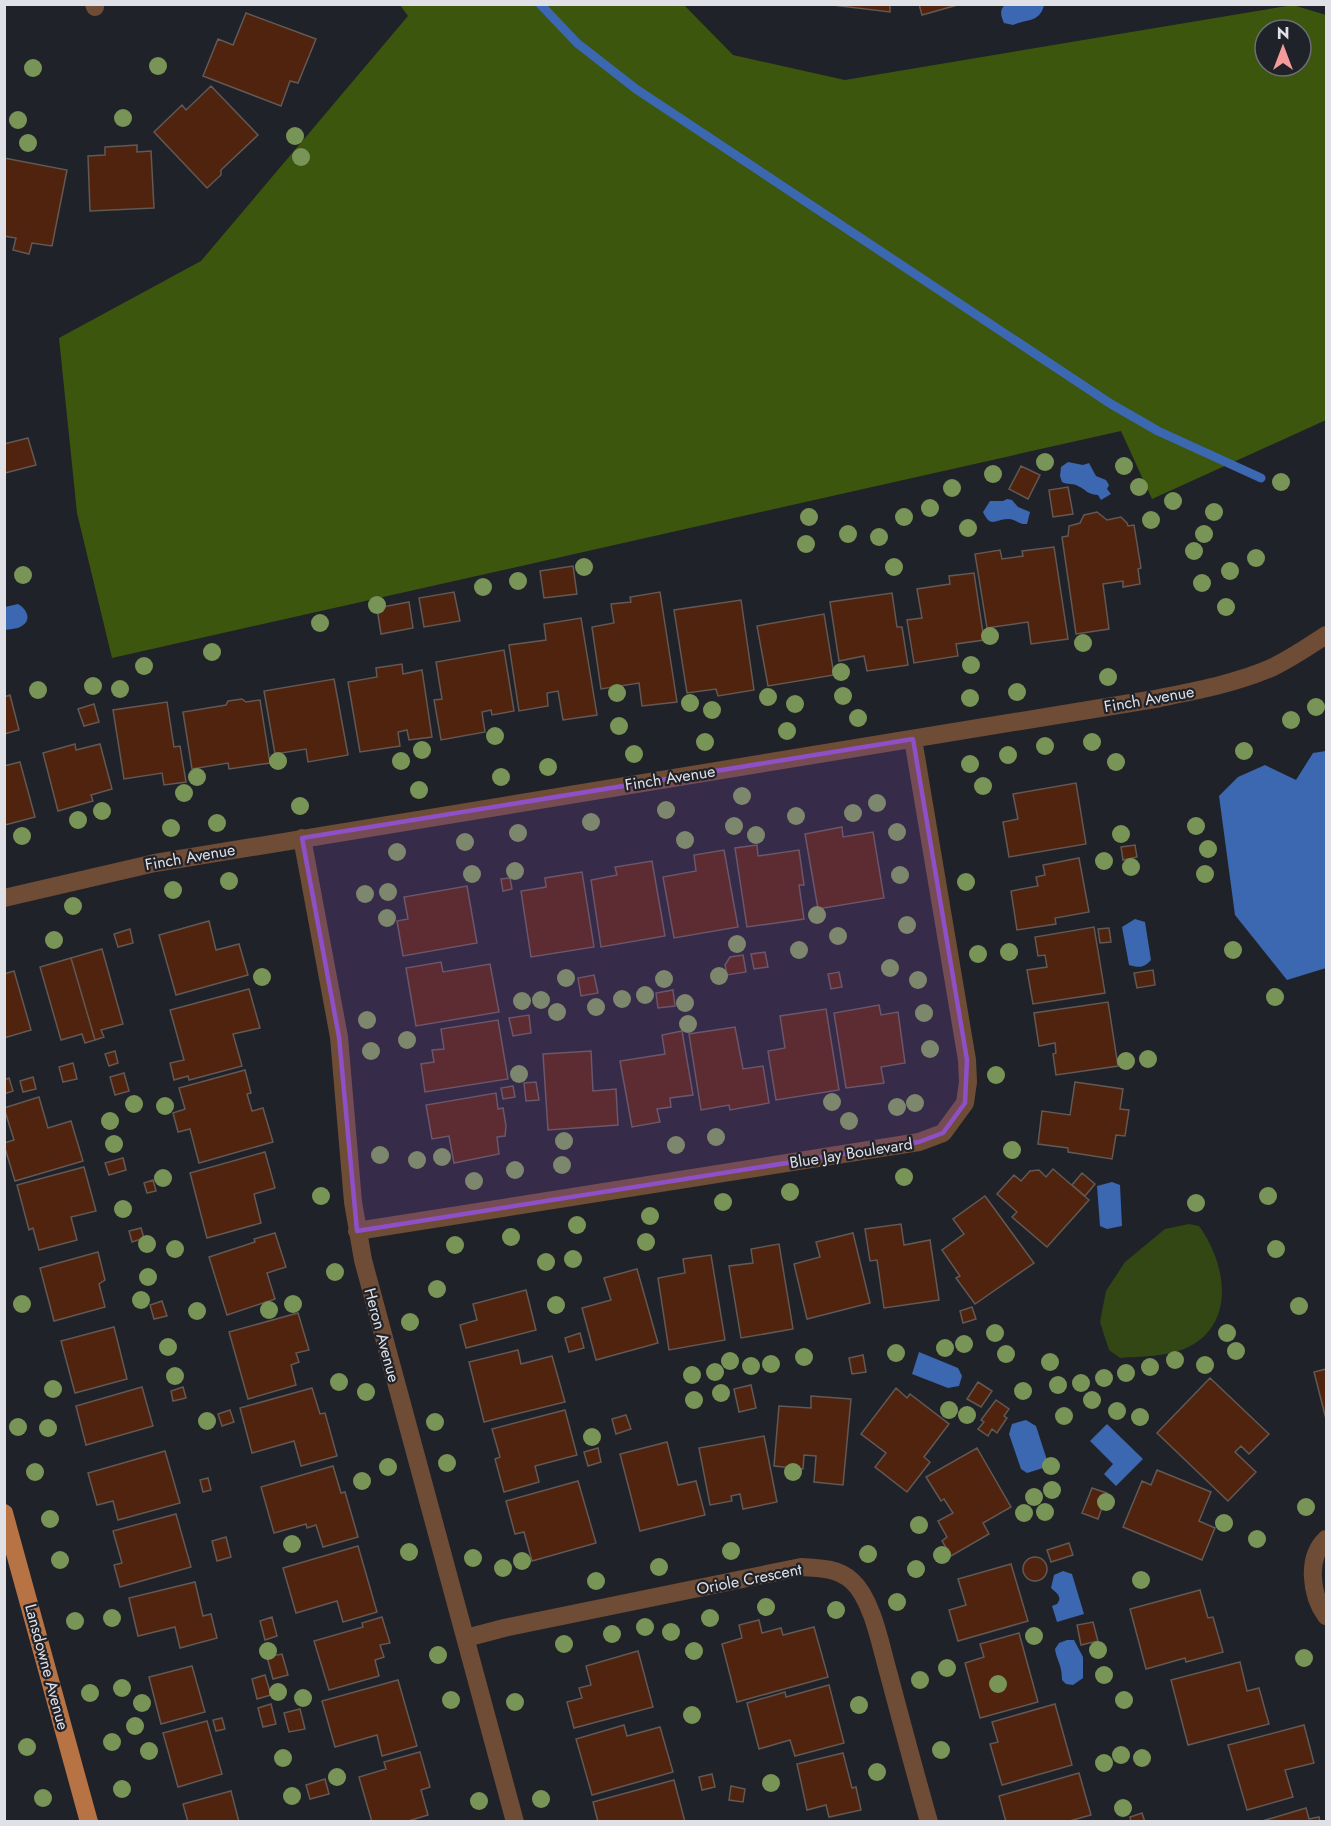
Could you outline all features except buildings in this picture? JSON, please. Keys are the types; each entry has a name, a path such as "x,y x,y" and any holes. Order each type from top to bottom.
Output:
{"main road":[{"name":"Lansdowne Avenue","path":"4,1513 89,1821"}],"street":[{"name":"Finch Avenue","path":"4,898 155,863 1155,699 1214,687 1270,668 1326,635"},
{"name":"Blue Jay Boulevard","path":"357,1231 919,1142 943,1133 965,1103 968,1082 967,1060 913,739"},
{"name":"Heron Avenue","path":"302,838 339,1037 357,1231 375,1307 515,1821"},
{"path":"1326,1539 1315,1560 1312,1581 1326,1616"},
{"name":"Oriole Crescent","path":"466,1638 504,1628 801,1567 841,1572 855,1583 866,1602 929,1821"}],"highlighted area":[{"path":"913,739 967,1060 965,1103 943,1133 919,1142 357,1231 339,1037 302,838"}],"green space":[{"path":"400,5 684,5 733,55 845,80 1293,5 1326,15 1326,420 1152,499 1121,431 112,658 77,513 59,338 201,261 408,16"},
{"path":"1189,1224 1199,1226 1209,1241 1221,1276 1222,1294 1213,1326 1201,1339 1177,1352 1120,1358 1109,1350 1100,1322 1106,1291 1125,1262 1165,1229"}],"water":[{"path":"1005,5 1044,5 1036,18 1013,25 1004,23 1001,16"},
{"path":"1068,462 1083,465 1089,463 1096,476 1106,480 1109,485 1107,489 1111,494 1101,500 1098,495 1089,493 1081,487 1062,482 1061,467"},
{"path":"1007,499 1030,512 1027,524 1008,519 994,522 988,520 983,512 990,501"},
{"path":"18,604 26,612 26,622 18,628 5,630 5,607"},
{"path":"1326,751 1326,968 1287,980 1235,915 1219,796 1238,777 1265,765 1296,780 1313,753"},
{"path":"1135,919 1145,922 1151,960 1141,967 1129,965 1122,927"},
{"path":"1112,1182 1120,1185 1122,1226 1107,1229 1100,1226 1097,1186"},
{"path":"919,1352 958,1368 962,1376 959,1386 948,1388 912,1374"},
{"path":"1026,1420 1036,1426 1047,1460 1043,1468 1027,1473 1021,1469 1009,1434 1012,1424"},
{"path":"1107,1424 1143,1459 1116,1486 1104,1474 1113,1464 1090,1441"},
{"path":"1063,1571 1072,1574 1084,1614 1057,1622 1052,1606 1057,1604 1059,1597 1051,1588 1054,1575"},
{"path":"1074,1640 1083,1657 1083,1678 1073,1685 1066,1684 1062,1680 1055,1649 1059,1643"}],"waterway":[{"path":"540,4 577,43 636,89 1111,404 1158,431 1261,478"}]}
